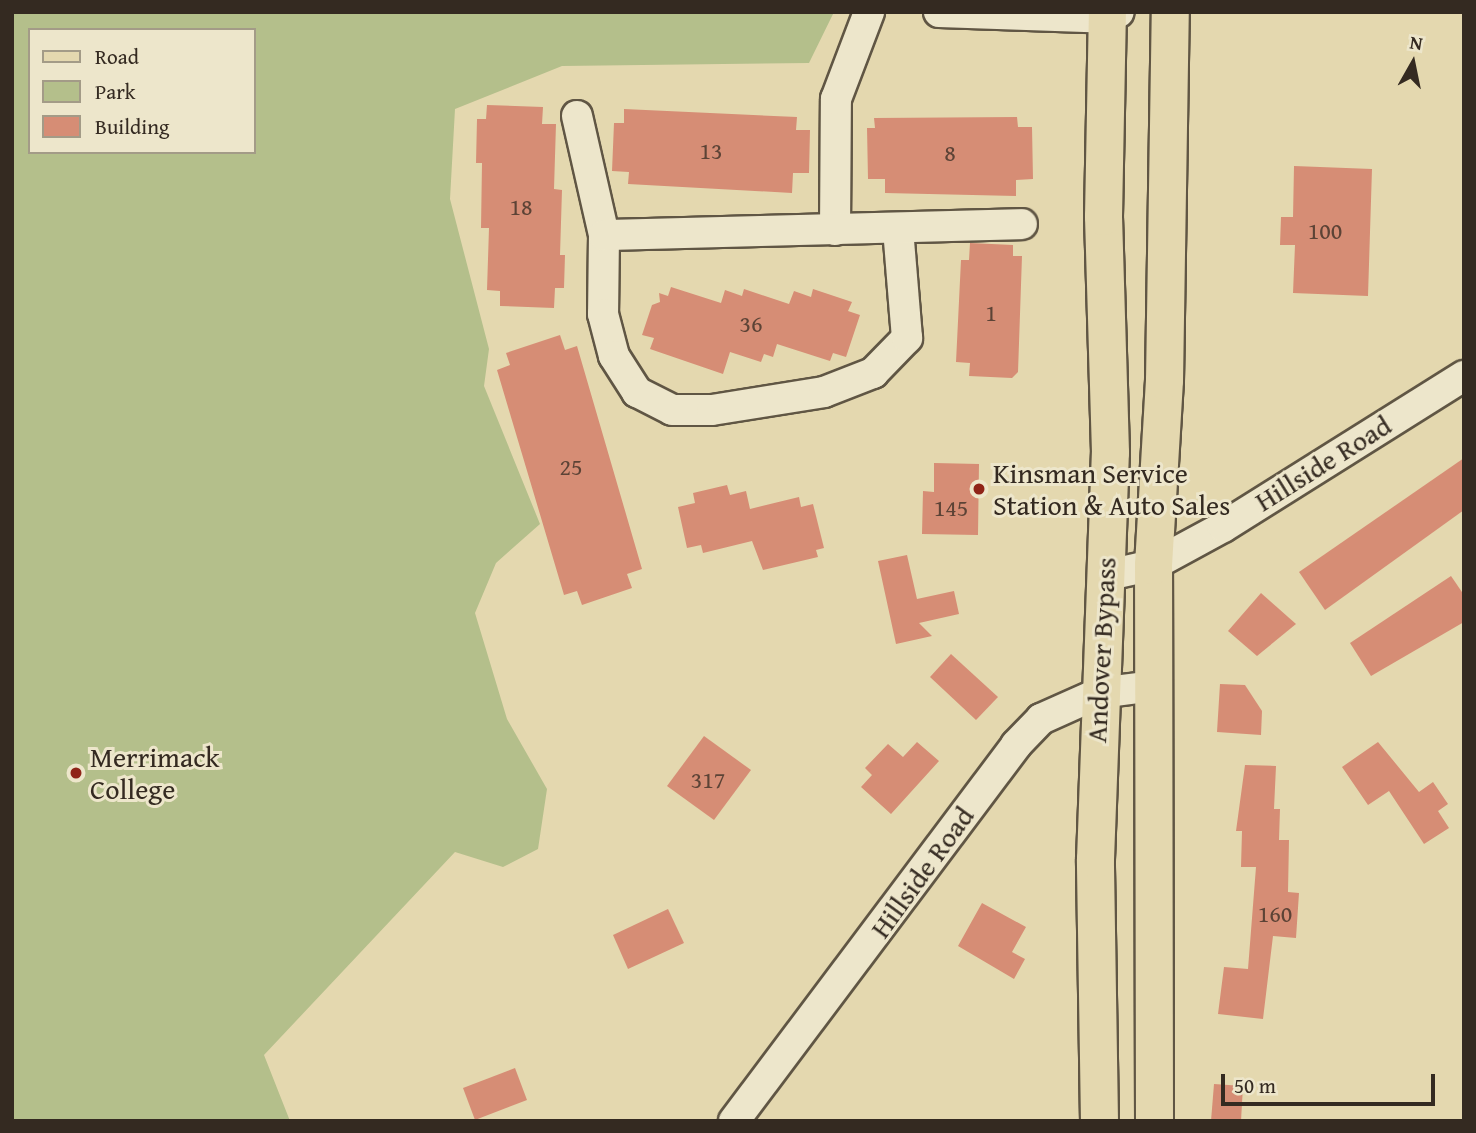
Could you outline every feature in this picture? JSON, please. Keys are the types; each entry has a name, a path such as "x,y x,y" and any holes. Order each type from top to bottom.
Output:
{"main road":[{"name":"Andover Bypass","path":"1154,1121 1153,565 1164,380 1170,12"},
{"name":"Andover Bypass","path":"1099,1121 1094,903 1099,692 1110,452 1103,216 1111,14"}],"street":[{"path":"835,230 836,99 869,12"},
{"path":"939,12 1111,14"},
{"path":"577,116 604,235 603,314 620,365 637,392 672,410 712,410 824,392 873,373 907,338 898,228"},
{"path":"604,235 1022,224"},
{"name":"Hillside Road","path":"1104,576 1153,565 1464,376"},
{"name":"Hillside Road","path":"734,1121 1016,745 1041,719 1099,692 1153,686"}],"green space":[{"path":"12,12 834,12 809,63 562,66 455,109 450,199 489,349 484,386 540,524 496,563 475,613 507,719 547,789 538,849 503,867 455,852 264,1055 290,1121 12,1121"}],"building":[{"path":"487,105 543,107 542,124 556,124 554,189 562,190 560,255 565,255 564,288 555,288 554,308 500,306 500,291 487,290 489,228 481,228 482,163 476,163 477,119 486,119"},
{"path":"624,109 797,117 796,130 810,130 809,173 793,173 792,193 628,184 629,172 612,171 614,123 624,123"},
{"path":"1017,117 1018,127 1032,127 1033,179 1016,180 1016,196 885,193 885,179 868,179 867,128 875,128 874,118"},
{"path":"1294,166 1372,169 1368,296 1293,293 1295,245 1280,245 1281,217 1293,217"},
{"path":"970,243 1013,245 1013,256 1022,256 1018,372 1012,378 969,376 970,363 956,362 961,260 969,260"},
{"path":"671,287 721,303 725,290 742,296 744,289 789,304 794,291 811,297 813,289 852,302 848,311 860,315 846,357 833,353 830,361 777,344 773,357 764,354 761,362 730,352 723,374 650,349 654,338 642,335 652,305 660,302 659,293 668,296"},
{"path":"560,335 565,350 577,346 642,569 627,574 632,588 582,605 577,591 564,595 497,370 510,365 506,353"},
{"path":"1464,458 1464,510 1325,610 1299,572"},
{"path":"934,463 979,464 978,535 922,534 923,491 934,492"},
{"path":"727,485 730,495 746,491 750,509 799,497 801,507 813,504 824,548 816,550 818,557 763,570 752,541 703,553 701,545 687,548 678,507 695,503 693,493"},
{"path":"907,555 917,599 954,591 959,614 919,623 932,636 896,644 878,561"},
{"path":"1451,576 1464,595 1464,622 1371,676 1350,643"},
{"path":"1261,593 1296,624 1257,656 1228,631"},
{"path":"951,654 998,697 976,720 930,677"},
{"path":"1220,684 1245,685 1262,711 1261,735 1217,732"},
{"path":"704,736 751,770 714,820 667,786"},
{"path":"917,742 939,761 891,814 861,787 872,775 865,768 888,744 903,757"},
{"path":"1378,742 1419,792 1433,782 1448,804 1438,811 1449,828 1424,844 1389,791 1368,805 1342,767"},
{"path":"1245,765 1276,766 1274,809 1280,809 1279,840 1289,840 1288,892 1299,893 1296,938 1273,936 1263,1019 1218,1014 1224,967 1248,969 1256,867 1241,867 1242,831 1236,831"},
{"path":"982,903 1026,927 1012,952 1025,959 1014,979 958,946"},
{"path":"668,909 684,943 628,969 613,935"},
{"path":"515,1068 527,1100 475,1120 463,1088"},
{"path":"1214,1084 1243,1086 1241,1121 1211,1121"}],"place":[{"name":"Kinsman Service Station & Auto Sales","path":"979,489"},
{"name":"Merrimack College","path":"76,773"}]}
